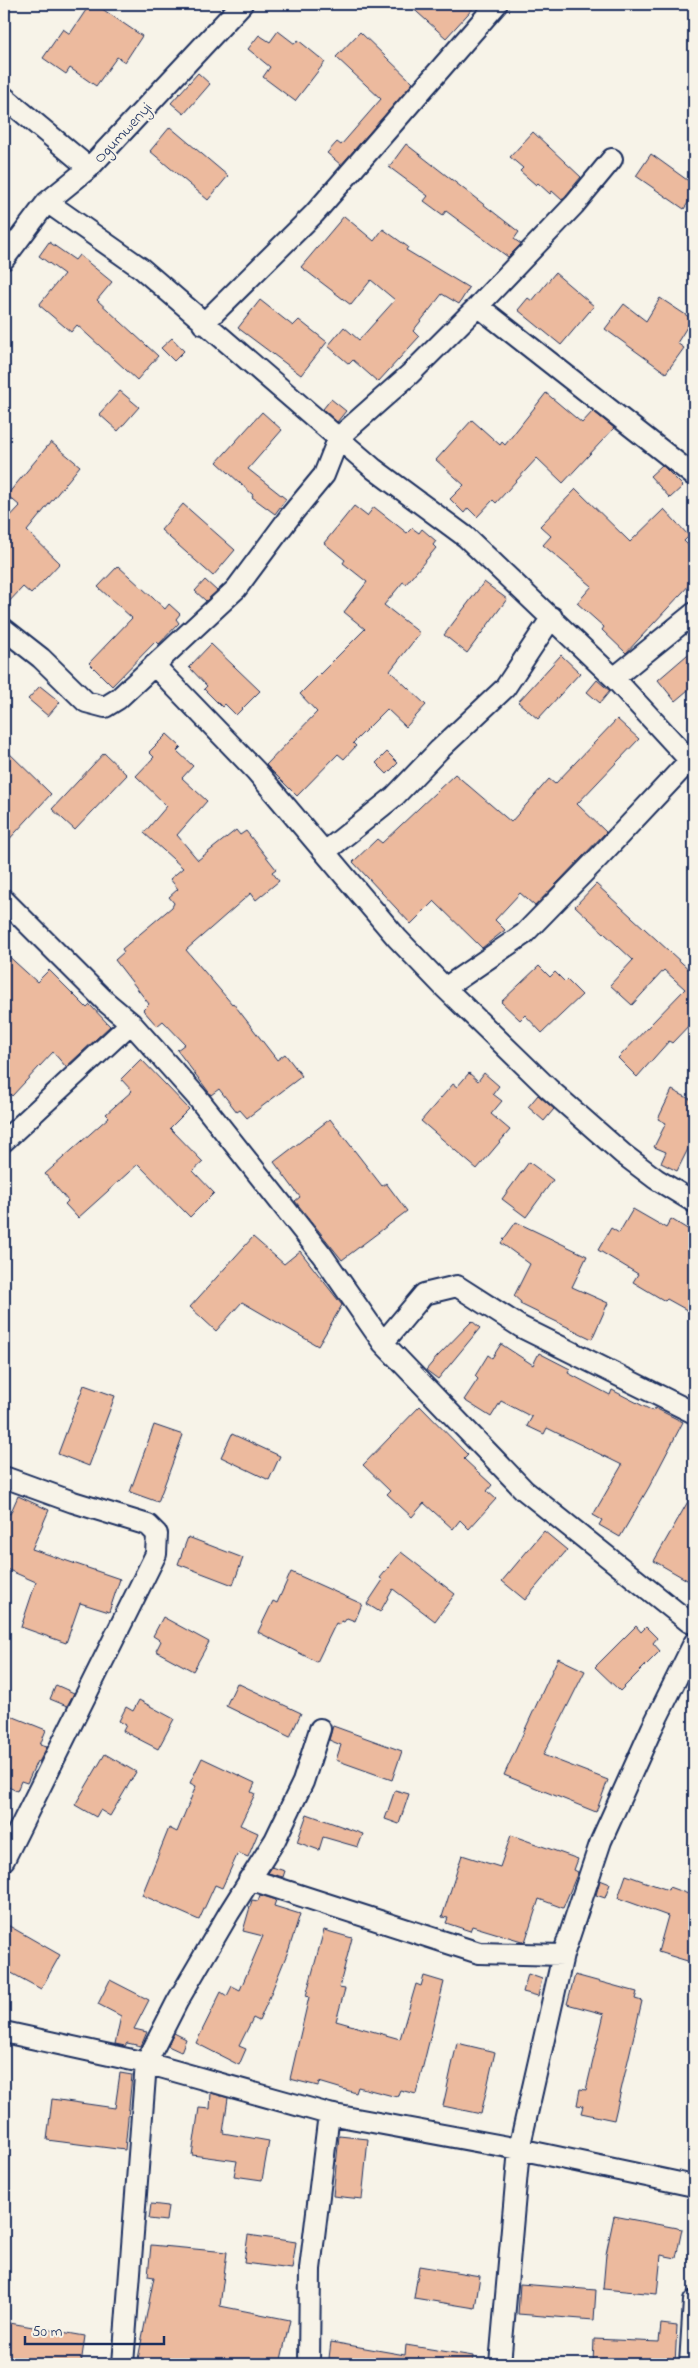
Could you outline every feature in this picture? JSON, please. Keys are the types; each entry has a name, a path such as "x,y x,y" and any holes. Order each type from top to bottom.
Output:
{"street":[{"name":"Ogumwenyi","path":"4,260 47,202 89,168 242,4"},
{"path":"203,324 314,214 498,4"},
{"path":"4,97 89,168"},
{"path":"4,629 41,658 86,702 105,707 129,690 236,589 291,514 324,475 339,437 410,374 478,306 574,205 612,159"},
{"path":"47,202 141,268 203,324 339,437 374,469 466,537 614,678 692,762 524,934 445,988"},
{"path":"478,306 692,475"},
{"path":"614,678 694,613"},
{"path":"325,852 395,796 439,750 505,688 552,617"},
{"path":"154,665 256,771 397,938 445,988 550,1089 623,1154 656,1179 694,1202"},
{"path":"4,900 106,1002 131,1023 196,1097 310,1240 383,1343 524,1490 689,1622 694,1624"},
{"path":"4,1141 131,1023"},
{"path":"383,1343 424,1294 457,1286 521,1326 694,1413"},
{"path":"4,1477 148,1525 157,1534 156,1554 4,1860"},
{"path":"500,2364 519,2149 563,1955 601,1841 652,1728 694,1643"},
{"path":"123,2364 146,2064 177,2002 249,1879 275,1840 303,1782 320,1729"},
{"path":"249,1879 479,1953 563,1955"},
{"path":"4,2032 146,2064 329,2114 519,2149 694,2186"},
{"path":"309,2364 310,2269 329,2114"},
{"path":"690,2364 694,2301"}],"building":[{"path":"90,4 95,4 142,36 125,62 117,57 96,86 70,68 66,74 43,58 63,29 70,34"},
{"path":"408,4 477,4 446,38"},
{"path":"278,31 295,44 298,40 325,62 295,101 263,77 270,67 248,49 259,35 270,42"},
{"path":"360,32 413,83 341,165 327,153 337,142 341,145 381,99 336,57"},
{"path":"198,73 210,84 184,114 171,103"},
{"path":"170,127 228,176 208,200 150,151"},
{"path":"533,132 581,177 562,200 552,191 550,194 538,183 536,185 520,171 523,168 510,157"},
{"path":"406,144 519,232 514,239 521,244 508,257 446,211 443,215 424,201 428,196 389,167"},
{"path":"651,154 694,185 694,194 684,209 636,176"},
{"path":"344,216 374,241 383,229 408,247 406,250 469,288 459,304 442,294 413,331 419,337 378,382 353,360 349,364 328,346 344,327 359,340 395,300 371,280 351,305 301,267"},
{"path":"49,242 75,260 79,255 112,282 97,300 158,356 137,380 77,325 71,332 39,305 64,274 39,256"},
{"path":"555,273 594,306 561,345 518,310 528,298 532,301"},
{"path":"660,298 692,319 677,343 684,348 666,373 605,329 624,304 646,321"},
{"path":"260,300 293,326 299,320 327,342 301,375 238,328"},
{"path":"172,338 184,351 174,361 161,348"},
{"path":"120,391 139,407 118,431 99,414"},
{"path":"546,393 582,423 593,411 614,428 563,483 537,458 496,503 493,500 477,517 468,508 464,513 450,499 464,485 436,460 472,420 500,445 502,442 505,445"},
{"path":"331,399 346,411 337,422 323,409"},
{"path":"262,412 282,430 248,469 286,499 275,514 252,497 253,495 217,462"},
{"path":"51,442 80,466 27,531 60,563 31,594 23,587 4,607 4,523 20,506 7,495"},
{"path":"662,465 683,486 670,498 650,476"},
{"path":"576,489 630,542 664,509 689,536 684,541 694,551 694,580 626,653 602,630 604,627 577,603 592,586 543,545 551,536 540,526"},
{"path":"183,504 235,550 213,576 161,530"},
{"path":"354,506 367,516 374,507 407,533 412,528 419,533 422,529 436,541 433,545 436,548 406,584 403,582 384,605 420,633 390,671 426,705 406,727 387,709 353,743 356,746 344,759 338,754 297,796 266,765 317,712 300,694 365,629 344,612 367,582 343,563 345,560 324,543"},
{"path":"118,566 165,609 169,604 180,614 176,619 179,623 159,644 156,641 112,686 89,663 132,618 98,587"},
{"path":"205,580 217,591 206,601 195,591"},
{"path":"484,582 507,599 467,653 444,635"},
{"path":"211,644 260,691 236,715 225,704 222,707 204,689 207,686 189,667"},
{"path":"694,649 694,685 675,701 658,680"},
{"path":"561,655 580,673 538,719 518,702"},
{"path":"597,680 610,691 600,703 587,692"},
{"path":"40,686 60,702 48,716 28,699"},
{"path":"617,719 639,739 577,804 606,832 535,906 520,893 495,920 505,930 482,948 434,901 411,924 353,862 377,839 382,843 455,774 511,822 549,779 555,784"},
{"path":"167,734 181,747 177,751 193,766 182,778 207,801 177,835 198,860 236,830 240,835 246,831 276,869 272,872 279,881 256,900 251,893 186,950 233,1003 277,1060 285,1054 302,1076 247,1118 240,1110 237,1112 219,1089 211,1095 177,1050 185,1044 163,1021 157,1026 143,1010 149,1004 115,960 124,952 122,949 172,907 174,903 169,897 178,889 170,879 183,868 144,833 167,806 136,776 154,757 149,752"},
{"path":"4,748 51,794 4,845"},
{"path":"387,752 398,763 387,774 376,763"},
{"path":"104,753 127,775 75,830 52,809"},
{"path":"596,884 694,974 694,1020 672,1043 669,1041 637,1077 618,1058 685,989 664,970 632,1005 610,985 633,960 575,906"},
{"path":"4,952 37,982 49,970 87,1008 90,1005 110,1026 66,1067 53,1052 12,1096 4,1088"},
{"path":"539,966 550,977 555,972 565,982 567,980 582,995 542,1033 525,1015 520,1020 501,1002"},
{"path":"141,1059 189,1109 170,1128 203,1162 193,1171 214,1193 190,1217 138,1164 78,1218 65,1204 68,1201 45,1174 109,1117 106,1114 132,1091 121,1079"},
{"path":"469,1073 478,1081 484,1073 499,1086 493,1094 502,1101 491,1114 510,1130 477,1169 421,1121 453,1084 457,1087"},
{"path":"672,1090 694,1101 694,1137 677,1171 661,1163 666,1152 654,1147 666,1123 658,1119"},
{"path":"538,1095 554,1109 544,1121 528,1107"},
{"path":"330,1119 382,1186 386,1183 407,1211 342,1260 295,1201 300,1197 274,1162"},
{"path":"529,1162 553,1180 526,1217 502,1199"},
{"path":"633,1209 666,1228 671,1219 694,1233 694,1314 667,1299 665,1301 633,1282 638,1274 598,1250 611,1228 619,1233"},
{"path":"516,1222 587,1256 572,1287 608,1303 592,1339 520,1304 521,1302 514,1296 530,1264 501,1243"},
{"path":"253,1237 284,1264 300,1251 342,1305 318,1346 242,1302 216,1331 190,1307"},
{"path":"472,1321 480,1328 438,1379 426,1370"},
{"path":"501,1344 533,1365 539,1353 570,1369 568,1373 610,1395 612,1390 653,1411 655,1408 683,1422 620,1537 599,1525 602,1520 593,1515 622,1465 547,1428 544,1434 527,1426 532,1417 501,1401 491,1417 464,1400 478,1379 475,1376 488,1355 492,1358"},
{"path":"84,1385 115,1396 89,1466 58,1454"},
{"path":"420,1406 468,1455 464,1459 492,1485 487,1491 496,1499 469,1529 460,1520 453,1529 424,1503 412,1517 387,1494 390,1491 363,1465"},
{"path":"154,1425 183,1435 158,1502 130,1492"},
{"path":"232,1434 280,1456 269,1480 221,1457"},
{"path":"694,1491 694,1584 654,1561"},
{"path":"18,1496 49,1510 32,1549 120,1579 109,1612 80,1603 66,1643 21,1627 36,1582 4,1568 4,1511 10,1514"},
{"path":"544,1531 567,1550 525,1600 502,1581"},
{"path":"188,1537 243,1558 233,1585 178,1564"},
{"path":"401,1552 455,1594 435,1621 393,1589 380,1612 367,1604 383,1580 380,1578"},
{"path":"291,1572 362,1604 355,1621 347,1618 344,1622 341,1621 340,1625 336,1623 317,1662 258,1632 273,1601 277,1603"},
{"path":"163,1617 209,1642 193,1671 156,1651 161,1641 153,1636"},
{"path":"636,1626 641,1632 646,1627 657,1638 653,1643 660,1651 620,1691 595,1667"},
{"path":"558,1658 585,1671 543,1755 608,1780 596,1812 504,1775"},
{"path":"237,1683 301,1713 290,1737 226,1706"},
{"path":"56,1685 74,1693 67,1706 50,1699"},
{"path":"139,1700 174,1719 158,1749 123,1731 126,1725 119,1721 126,1707 133,1711"},
{"path":"4,1713 46,1730 40,1745 47,1747 39,1762 37,1761 27,1783 21,1781 17,1791 4,1785"},
{"path":"333,1726 402,1751 392,1780 336,1760 341,1745 329,1740"},
{"path":"105,1754 136,1772 110,1816 100,1810 96,1817 75,1805"},
{"path":"202,1758 255,1783 251,1792 255,1794 240,1825 258,1833 248,1857 238,1853 222,1888 215,1885 199,1920 142,1895 169,1828 177,1832 196,1786 190,1783"},
{"path":"395,1790 409,1794 399,1824 385,1819"},
{"path":"307,1814 363,1834 358,1847 323,1837 319,1850 297,1842"},
{"path":"511,1835 578,1859 574,1870 578,1872 563,1908 539,1899 525,1942 472,1926 470,1931 446,1923 448,1918 442,1917 462,1855 500,1867"},
{"path":"272,1867 285,1871 283,1877 268,1873"},
{"path":"626,1875 668,1890 669,1887 694,1896 694,1963 658,1952 668,1916 618,1898"},
{"path":"600,1880 610,1884 605,1898 596,1895"},
{"path":"260,1895 276,1900 274,1906 300,1914 289,1949 259,2021 253,2018 239,2046 246,2049 239,2065 196,2043 221,1992 227,1996 232,1986 240,1990 263,1936 243,1931 252,1900 258,1901"},
{"path":"4,1923 60,1955 41,1989 4,1969"},
{"path":"324,1930 352,1938 339,1988 345,1989 336,2021 400,2039 416,1984 421,1986 424,1976 444,1982 416,2094 400,2090 397,2097 358,2087 356,2093 319,2082 318,2086 290,2079 309,1997 306,1996"},
{"path":"528,1974 542,1979 538,1996 523,1992"},
{"path":"575,1975 637,1992 635,1999 642,2001 614,2120 581,2113 583,2106 577,2105 580,2089 586,2090 604,2014 567,2004"},
{"path":"110,1980 149,2000 134,2029 147,2032 141,2046 127,2043 125,2046 115,2044 121,2016 98,2004"},
{"path":"174,2033 186,2039 181,2052 168,2046"},
{"path":"457,2043 495,2052 481,2114 443,2106"},
{"path":"120,2073 132,2075 125,2150 47,2140 52,2099 115,2108"},
{"path":"211,2093 228,2098 223,2133 269,2141 262,2180 234,2176 237,2161 192,2155 199,2108 210,2109"},
{"path":"339,2136 368,2139 362,2199 333,2196"},
{"path":"151,2204 168,2206 166,2221 149,2219"},
{"path":"614,2216 682,2229 676,2258 661,2255 657,2294 603,2289 606,2254"},
{"path":"248,2235 296,2242 292,2269 244,2263"},
{"path":"151,2245 227,2252 220,2306 290,2320 280,2364 137,2364 154,2277 148,2276"},
{"path":"419,2266 480,2276 475,2308 414,2298"},
{"path":"520,2284 596,2290 594,2320 518,2314"},
{"path":"4,2322 85,2336 81,2364 4,2364"},
{"path":"661,2324 677,2326 675,2364 593,2364 594,2339 659,2342"},
{"path":"331,2342 405,2355 406,2345 473,2356 473,2364 361,2364 329,2358"}]}
